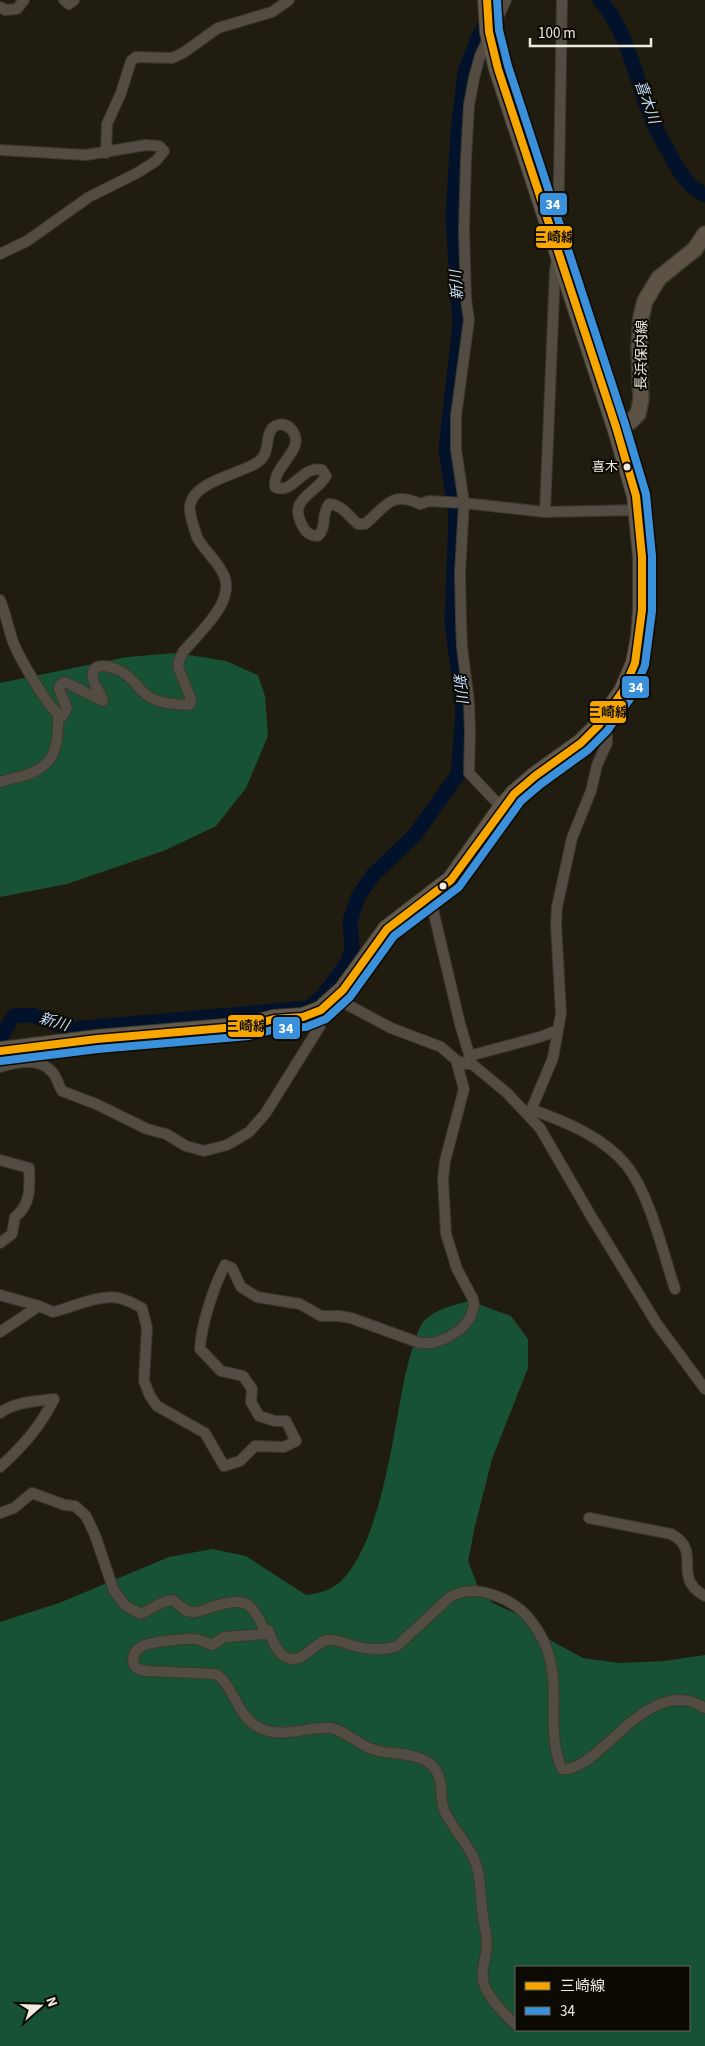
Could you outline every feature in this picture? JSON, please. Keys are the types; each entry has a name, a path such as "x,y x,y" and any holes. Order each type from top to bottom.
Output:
{"highway":[{"path":"0,1051 97,1039 248,1026 274,1020 303,1017 321,1010 335,998 387,929 451,880 502,808 535,776 581,743 599,725 623,691 635,663 640,636 642,557 638,510 630,472 616,427 498,69 489,34 487,6"}],"main road":[{"name":"長浜保内線","path":"616,427 630,422 638,414 641,399 639,348 641,317 645,301 659,278 695,249 705,234"}],"street":[{"path":"0,6 5,10 17,10 24,0"},
{"path":"64,0 69,4 74,0"},
{"path":"106,153 107,124 131,61 136,57 172,58 183,53 218,28 272,12 289,0"},
{"path":"502,808 469,773 469,702 462,647 460,573 464,503 456,449 456,416 469,320 466,300 464,230 469,104 480,56 506,0"},
{"path":"546,512 555,270 558,253 562,0"},
{"path":"0,150 86,155 146,145 159,146 164,151 156,161 137,173 89,197 28,241 0,254"},
{"path":"0,600 13,642 22,660 50,705 62,717 67,708 59,689 60,685 65,682 103,701 93,678 93,672 97,667 102,666 110,667 126,674 141,690 156,700 188,705 191,703 191,699 178,667 179,661 183,652 221,605 227,583 224,573 197,537 191,515 190,506 192,499 198,492 212,483 253,466 260,460 268,447 268,435 272,428 278,424 284,424 290,428 296,444 277,472 274,479 275,487 280,490 286,488 303,474 314,469 322,470 326,476 321,484 305,496 298,508 298,516 302,527 308,534 318,536 321,532 324,511 329,504 336,504 358,524 365,524 380,508 396,499 410,499 420,504 429,501 464,503 546,512 638,510"},
{"path":"0,782 37,770 53,756 57,747 58,714"},
{"path":"531,1112 554,1058 561,1013 556,907 572,838 591,791 597,765 607,743 607,734 599,725"},
{"path":"431,894 434,914 470,1060 531,1112 583,1131 599,1141 627,1166 638,1182 648,1207 675,1289"},
{"path":"335,998 391,1028 441,1047 456,1060 465,1064 470,1060 558,1030"},
{"path":"0,1067 27,1061 40,1065 53,1072 62,1091 96,1104 147,1129 166,1134 186,1146 204,1151 227,1146 248,1132 265,1114 320,1026 321,1010"},
{"path":"0,1295 53,1312 93,1300 115,1297 122,1298 142,1308 147,1328 144,1381 150,1396 157,1406 205,1433 224,1466 240,1461 255,1446 284,1447 296,1441 286,1421 275,1421 259,1416 251,1402 252,1389 243,1376 221,1371 200,1349 216,1283 225,1265 232,1268 240,1287 257,1297 300,1304 321,1316 351,1318 420,1343 433,1343 449,1337 462,1328 470,1318 474,1306 473,1299 457,1269 446,1234 443,1178 445,1161 464,1089 456,1060"},
{"path":"531,1112 657,1324 705,1389"},
{"path":"0,1160 29,1168 30,1190 24,1210 15,1217 12,1234 0,1243"},
{"path":"0,1332 39,1306"},
{"path":"0,1413 6,1408 32,1402 54,1400 42,1422 16,1453 0,1468"},
{"path":"0,1513 14,1508 32,1493 66,1505 75,1506 86,1516 95,1535 114,1591 126,1606 141,1614 152,1610 163,1601 172,1600 193,1613 227,1602 241,1602 256,1611 266,1634"},
{"path":"589,1518 671,1534 678,1538 685,1545 687,1551 687,1578 697,1591 705,1596"},
{"path":"515,2023 485,1987 483,1973 487,1948 486,1933 476,1863 466,1844 444,1812 441,1801 441,1780 435,1769 420,1758 363,1746 335,1729 294,1732 261,1728 247,1719 224,1679 216,1674 148,1671 138,1668 133,1661 136,1651 143,1644 152,1642 193,1638 212,1645 224,1637 266,1634 268,1630 282,1655 289,1659 297,1659 306,1655 318,1643 326,1640 359,1647 388,1649 396,1646 450,1597 459,1593 478,1590 488,1592 513,1604 533,1622 545,1641 551,1659 555,1693 554,1724 557,1758 562,1769 579,1764 634,1719 660,1705 676,1700 688,1701 705,1708"}],"green space":[{"path":"177,653 226,661 258,675 265,696 268,736 246,788 216,826 166,850 67,884 0,897 0,683 127,657"},
{"path":"470,1301 511,1316 528,1339 528,1368 492,1459 475,1526 468,1561 478,1587 493,1603 527,1619 548,1639 583,1658 619,1663 664,1661 705,1655 705,2046 0,2046 0,1622 59,1603 169,1557 212,1549 246,1556 306,1595 321,1592 335,1586 343,1579 356,1561 367,1539 376,1513 390,1457 405,1375 418,1331 425,1320 446,1308"}],"waterway":[{"name":"新川","path":"0,1038 14,1016 32,1015 71,1029 309,1008 323,996 348,962 352,948 350,921 358,897 373,875 415,835 458,774 463,711 452,621 456,517 446,449 460,324 453,219 458,132 465,72 479,36 498,0"},
{"name":"喜木川","path":"600,0 618,26 650,115 662,141 685,179 705,195"}],"transit line":[{"name":"三崎線","path":"0,1051 97,1039 248,1026 274,1019 303,1017 321,1010 343,990 387,929 451,880 514,794 535,776 581,743 599,725 623,691 635,663 642,610 642,557 636,496 616,427 498,69 489,32 487,0"},
{"name":"34","path":"1,1061 98,1049 249,1036 276,1029 306,1027 326,1019 350,997 394,936 459,887 521,801 588,750 607,731 632,696 645,665 652,611 652,556 646,494 508,66 499,30 497,0"}],"place":[{"name":"喜木","path":"627,467"}]}
